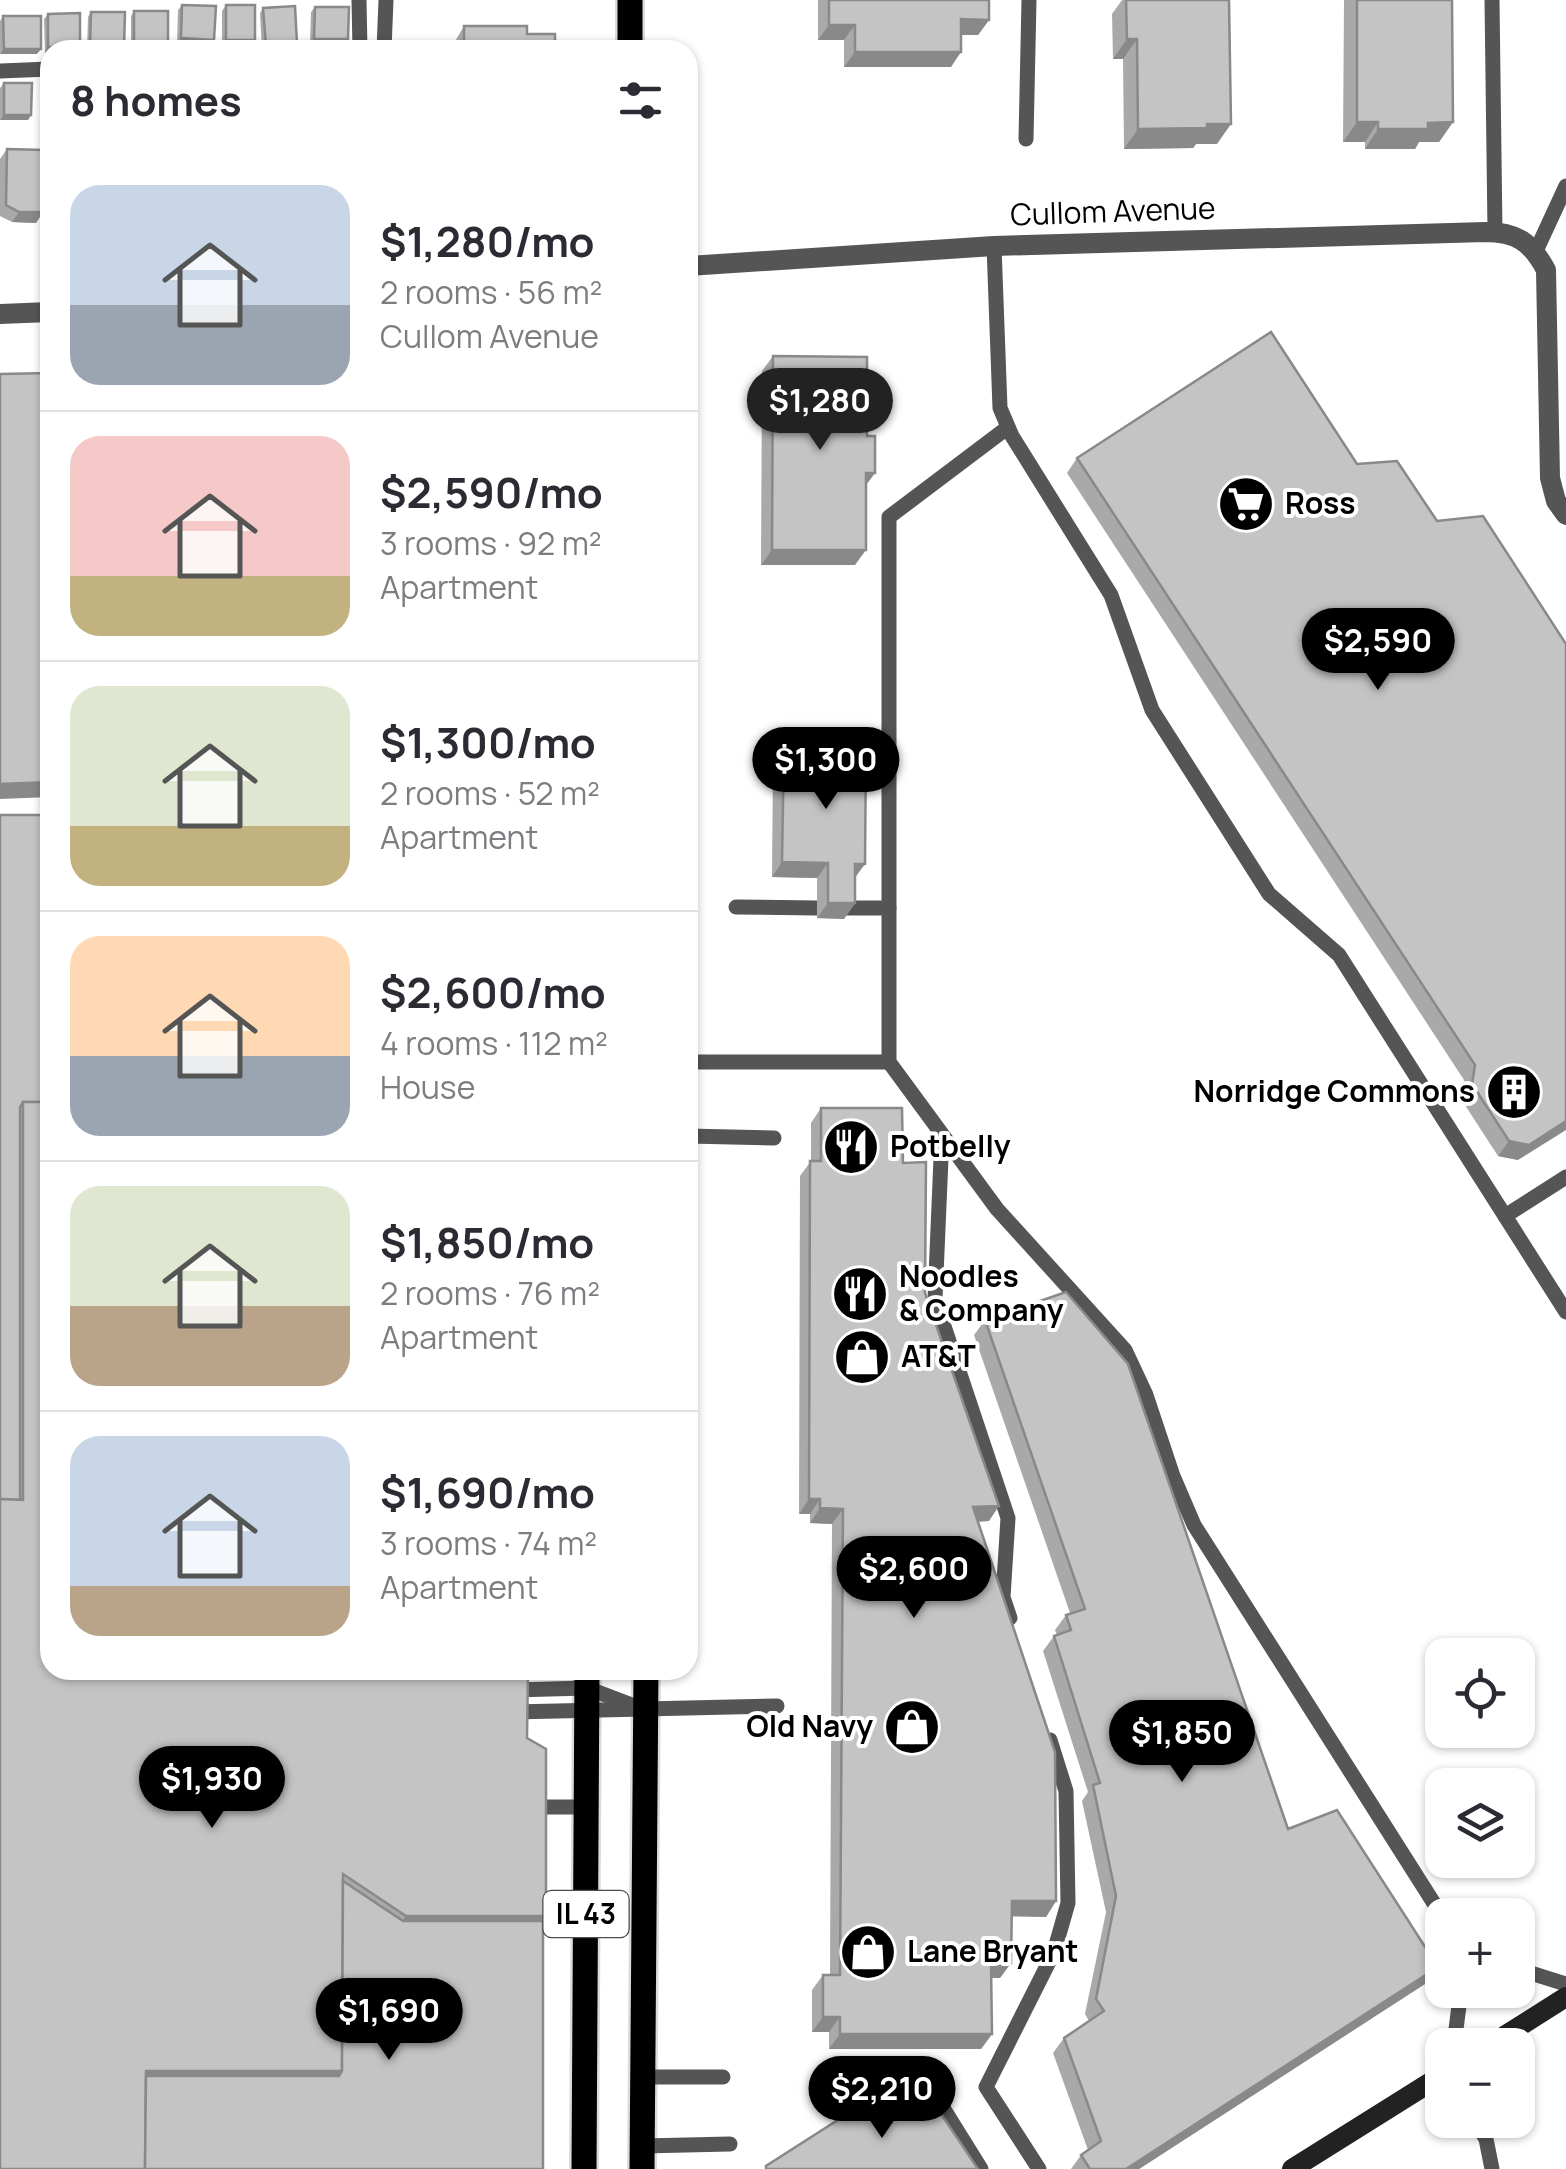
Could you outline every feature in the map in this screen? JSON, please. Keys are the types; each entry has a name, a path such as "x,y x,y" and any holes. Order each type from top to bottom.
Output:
{"main road":[{"path":"630,0 630,40"},
{"name":"IL 43","path":"642,2158 646,1680"},
{"name":"IL 43","path":"584,2169 587,1690"},
{"path":"1517,2028 1566,1997"},
{"path":"1292,2169 1425,2086"}],"street":[{"name":"Cullom Avenue","path":"698,265 994,246 1495,232 1527,241 1536,251"},
{"path":"1536,251 1546,270 1548,292 1550,478 1556,501 1566,515"},
{"path":"0,314 40,312"}],"lane":[{"path":"359,0 360,40"},
{"path":"384,40 386,0"},
{"path":"1026,139 1029,0"},
{"path":"1492,0 1495,232"},
{"path":"0,71 40,69"},
{"path":"1536,251 1566,186"},
{"path":"994,246 1000,408 1007,428 1111,594 1152,710 1268,894 1339,955 1566,1312"},
{"path":"1007,428 889,517 889,1062 997,1209 1125,1350 1146,1395 1172,1476 1194,1526 1431,1898"},
{"path":"736,907 817,908"},
{"path":"844,908 889,908"},
{"path":"698,1062 889,1062"},
{"path":"942,1135 935,1299 1008,1518 1003,1597 1014,1632"},
{"path":"698,1136 774,1138"},
{"path":"1504,1216 1566,1177"},
{"path":"514,1690 587,1690 646,1710 777,1706"},
{"path":"513,1712 587,1690 646,1710"},
{"path":"1039,2169 986,2086 1054,1952 1068,1903 1066,1791 1043,1720"},
{"path":"532,1806 586,1806"},
{"path":"1535,1974 1566,1984"},
{"path":"642,2077 723,2077"},
{"path":"930,2087 980,2169"},
{"path":"1486,2138 1492,2169"},
{"path":"642,2158 730,2144"}],"building":[{"path":"829,0 989,0 989,20 961,19 961,52 855,52 855,25 829,25"},
{"path":"1126,0 1229,0 1231,124 1138,129 1137,39 1127,39"},
{"path":"1357,0 1452,0 1453,122 1428,123 1428,129 1378,129 1378,122 1357,122"},
{"path":"182,5 216,6 214,40 181,38"},
{"path":"226,5 255,5 255,40 226,40"},
{"path":"295,6 297,40 266,40 263,8"},
{"path":"315,7 349,7 348,39 314,39"},
{"path":"134,11 168,11 168,40 134,40"},
{"path":"91,12 125,12 124,40 90,40"},
{"path":"80,13 80,40 48,40 48,14"},
{"path":"3,16 41,16 40,49 4,49"},
{"path":"464,26 527,26 527,34 555,34 555,40 464,40"},
{"path":"4,83 32,83 31,115 4,115"},
{"path":"7,149 40,150 40,212 19,212 6,205"},
{"path":"1271,332 1357,464 1397,461 1437,521 1483,516 1566,644 1566,1121 1529,1145 1509,1141 1472,1084 1475,1065 1077,458"},
{"path":"773,356 867,357 867,436 875,436 875,473 866,473 866,550 772,550"},
{"path":"40,373 40,782 0,784 0,374"},
{"path":"784,746 866,746 865,864 855,864 855,903 828,903 828,863 782,862"},
{"path":"0,815 40,815 40,1102 23,1102 20,1107 20,1500 0,1499"},
{"path":"23,1102 40,1102 40,1680 528,1680 527,1738 546,1749 546,1916 406,1916 343,1874 342,2071 146,2071 145,2169 0,2169 0,1499 23,1500"},
{"path":"821,1108 902,1108 903,1163 926,1162 925,1293 999,1506 973,1507 1055,1752 1056,1901 1012,1901 1011,1963 991,1963 992,2034 840,2034 840,2017 823,2017 823,1975 840,1975 843,1509 820,1508 820,1499 809,1499 810,1161 821,1161"},
{"path":"1066,1292 1128,1364 1288,1829 1337,1810 1425,1947 1425,1975 1126,2169 1090,2169 1081,2155 1101,2141 1064,2038 1104,2011 1096,1999 1116,1896 1093,1785 1100,1783 1054,1636 1071,1630 1066,1615 1085,1609 985,1320"},
{"path":"343,1881 403,1921 543,1921 543,2169 145,2169 146,2076 339,2076"},
{"path":"931,2099 978,2169 766,2169 866,2102"}],"place":[{"name":"Ross","path":"1246,504"},
{"name":"Norridge Commons","path":"1514,1092"},
{"name":"Potbelly","path":"851,1147"},
{"name":"Noodles & Company","path":"860,1294"},
{"name":"AT&T","path":"862,1357"},
{"name":"Old Navy","path":"912,1727"},
{"name":"Lane Bryant","path":"868,1952"}]}
